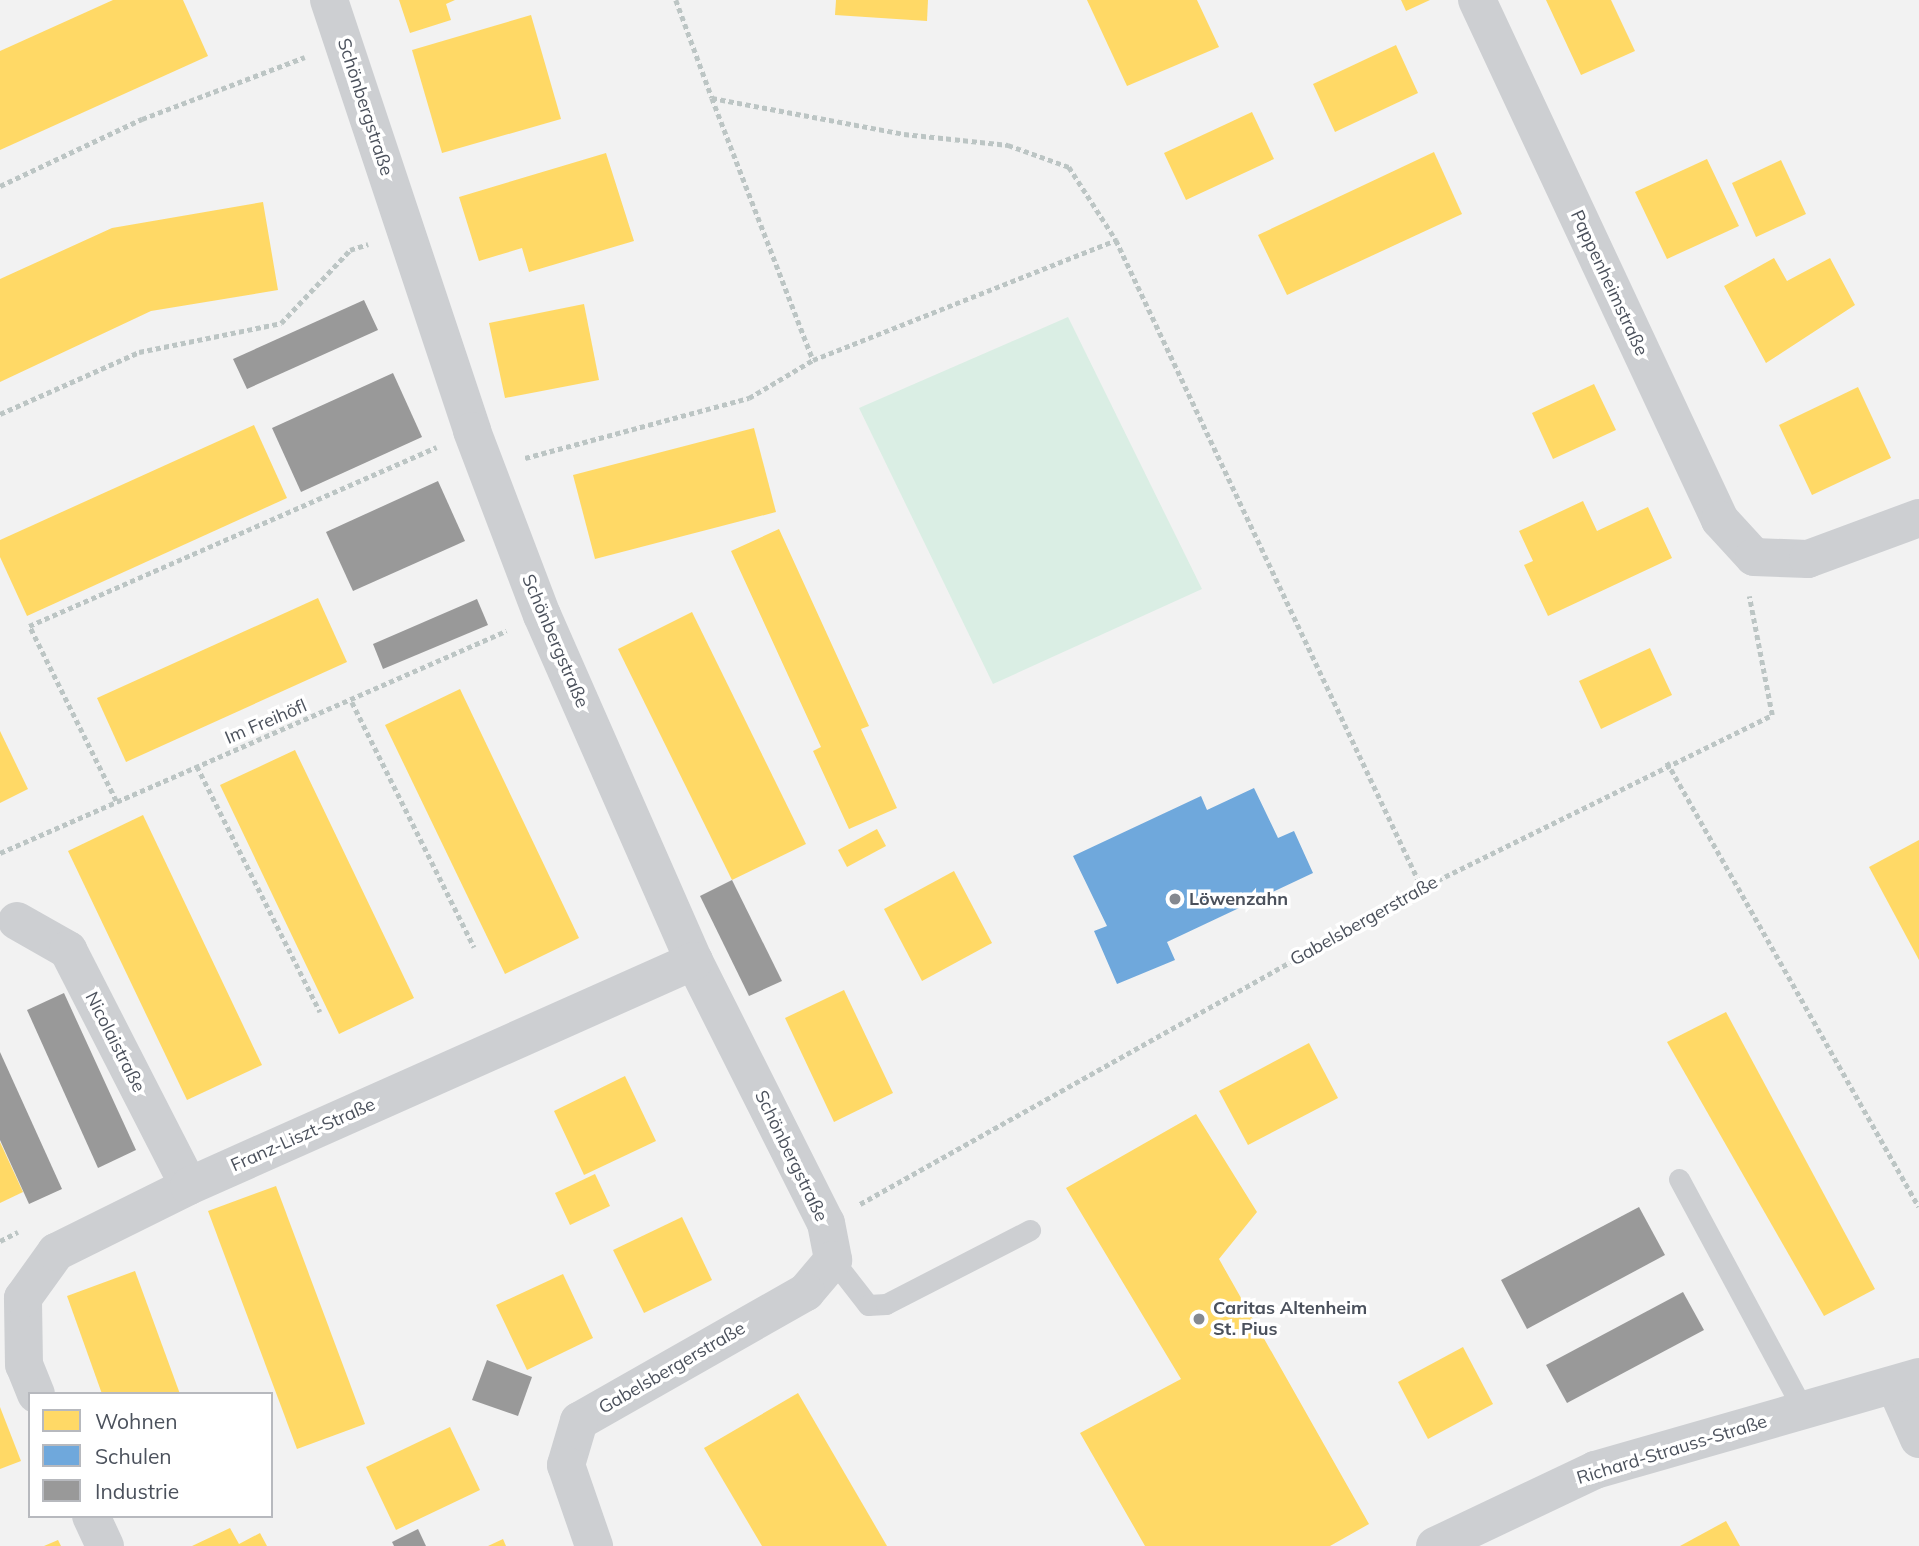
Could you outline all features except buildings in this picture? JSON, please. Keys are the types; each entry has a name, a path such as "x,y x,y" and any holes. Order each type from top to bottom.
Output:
{"street":[{"name":"Schönbergstraße","path":"329,0 472,431 542,615 694,961 826,1223 834,1260"},
{"name":"Pappenheimstraße","path":"1477,0 1720,520 1754,557"},
{"path":"1754,557 1808,559 1919,518"},
{"name":"Nicolaistraße","path":"17,921 68,950 188,1186"},
{"name":"Franz-Liszt-Straße","path":"35,1392 24,1365 23,1298 56,1252 188,1186 694,961"},
{"name":"Gabelsbergerstraße","path":"594,1546 566,1465 579,1421 806,1292 834,1260"},
{"path":"1907,1381 1919,1439"},
{"name":"Richard-Strauss-Straße","path":"1435,1546 1595,1470 1907,1381"},
{"path":"92,1518 105,1546"}],"lane":[{"path":"1679,1179 1804,1411"},
{"path":"834,1260 868,1305 886,1304 1030,1230"}],"path":[{"path":"677,0 813,360"},
{"path":"0,186 142,119 344,43"},
{"path":"712,98 1020,149 1069,167 1116,240 1422,888"},
{"path":"0,414 139,352 282,323 350,250 406,231"},
{"path":"486,468 749,398 813,360 1116,240"},
{"path":"116,801 29,626 472,431"},
{"name":"Gabelsbergerstraße","path":"826,1223 1422,888 1667,762 1772,715 1748,605 1754,557"},
{"name":"Im Freihöfl","path":"0,853 197,766 352,702 542,615"},
{"path":"352,702 474,947"},
{"path":"1667,762 1919,1208"},
{"path":"197,766 320,1012"}],"green space":[{"path":"1068,317 1202,589 993,684 859,408"}],"place":[{"name":"Löwenzahn","path":"1175,899"},
{"name":"Caritas Altenheim St. Pius","path":"1199,1319"}]}
